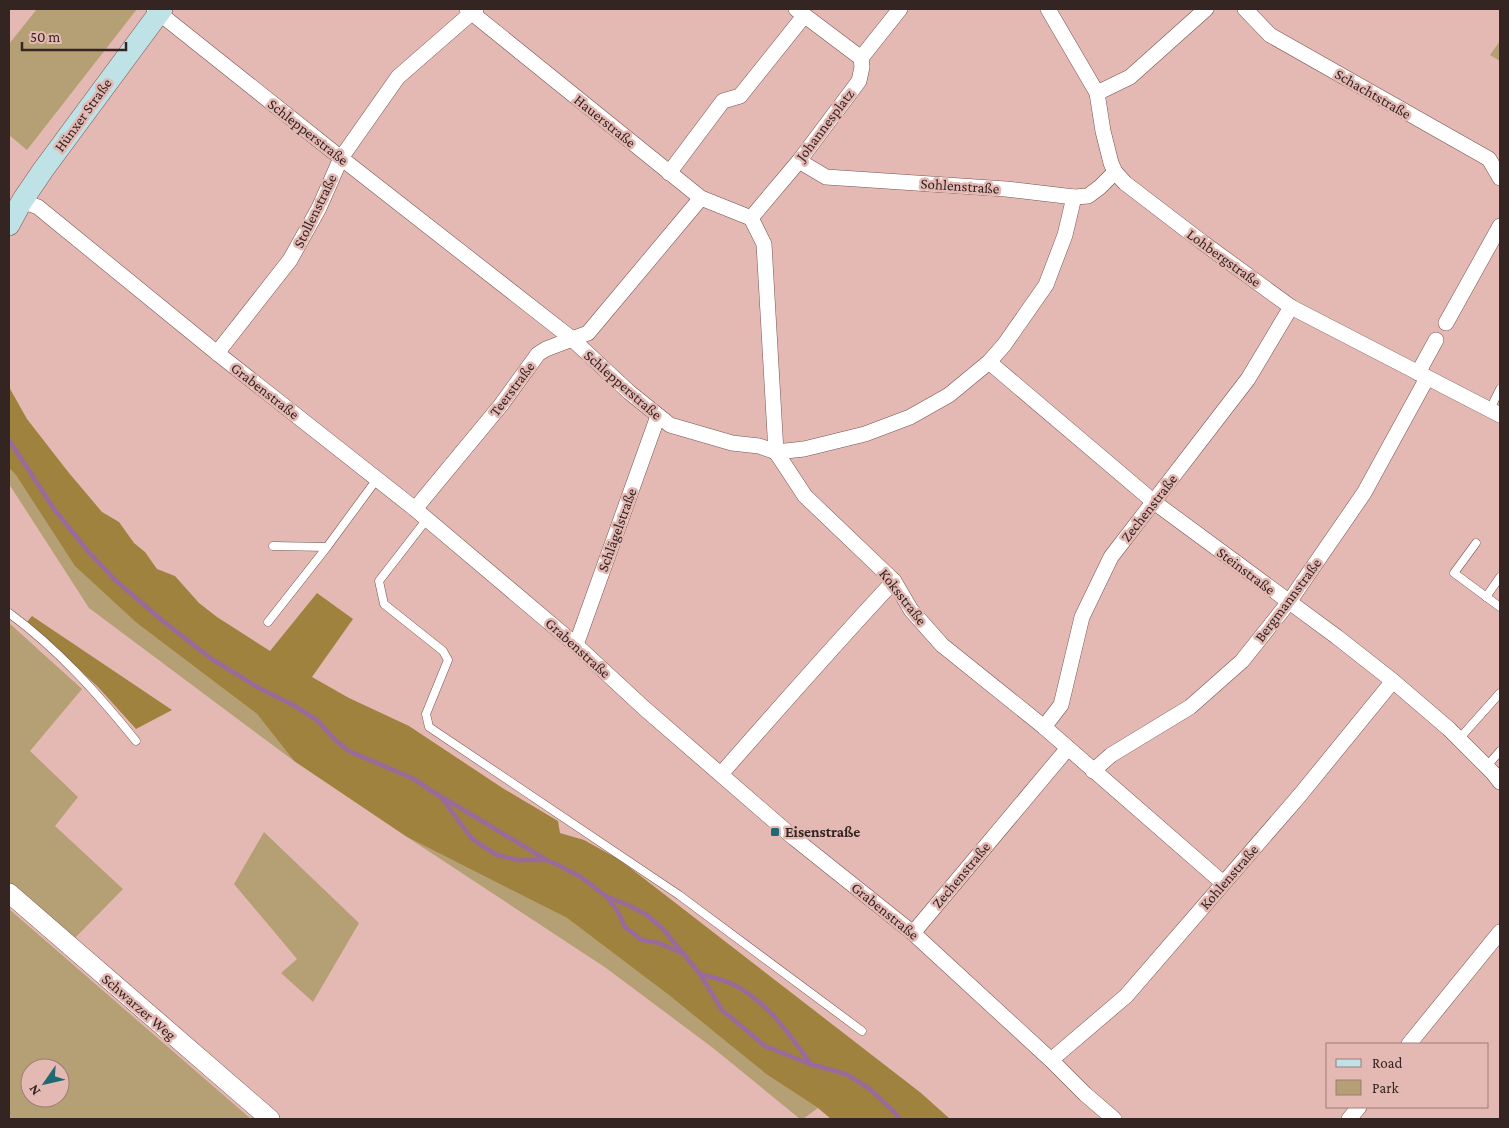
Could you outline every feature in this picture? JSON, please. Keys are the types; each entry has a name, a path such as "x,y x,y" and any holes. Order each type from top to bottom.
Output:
{"main road":[{"name":"Hünxer Straße","path":"9,225 22,201 158,10"}],"street":[{"path":"669,172 723,101 740,96 800,12 861,58 900,9"},
{"name":"Lohbergstraße","path":"1048,9 1097,93 1103,131 1111,163 1115,172 1125,183 1169,218 1291,306 1495,412"},
{"path":"1097,93 1130,77 1206,9"},
{"name":"Schachtstraße","path":"1245,9 1270,35 1494,162 1500,178"},
{"name":"Schlepperstraße","path":"158,10 341,158 571,338 628,392 670,425 732,443 759,446 776,452 804,449 865,434 910,417 949,395 989,362 1004,345 1046,285 1066,235 1074,197"},
{"name":"Stollenstraße","path":"217,353 290,260 319,208 341,158 398,77 472,10"},
{"name":"Hauerstraße","path":"472,10 701,198 751,218"},
{"name":"Johannesplatz","path":"751,218 799,161 859,81 862,67 861,58"},
{"name":"Sohlenstraße","path":"799,161 826,177 1006,189 1074,197 1088,196 1115,172"},
{"name":"Teerstraße","path":"415,509 501,405 538,354 571,338 588,333 701,198"},
{"name":"Grabenstraße","path":"22,201 38,207 217,353 427,519 576,645 644,708 794,838 913,933 1052,1060 1084,1094 1114,1119"},
{"path":"751,218 764,244 776,452"},
{"path":"1446,323 1500,226"},
{"name":"Zechenstraße","path":"1044,728 1061,705 1082,617 1111,557 1248,379 1291,306"},
{"path":"1423,376 1436,340"},
{"name":"Steinstraße","path":"989,362 1154,502 1337,637 1393,681 1459,739 1487,766 1500,782"},
{"name":"Bergmannstraße","path":"1093,771 1111,755 1190,707 1242,661 1289,602 1364,493 1423,376"},
{"name":"Schlägelstraße","path":"576,645 658,416"},
{"name":"Koksstraße","path":"776,452 805,496 894,581 911,610 942,645 1068,748 1223,883"},
{"path":"721,774 837,642 894,581"},
{"name":"Kohlenstraße","path":"1052,1060 1126,996 1300,795 1393,681"},
{"name":"Zechenstraße","path":"913,933 1068,748"},
{"name":"Schwarzer Weg","path":"9,893 270,1119"},
{"path":"1410,1043 1500,932"},
{"path":"1349,1119 1358,1108"}],"lane":[{"path":"1495,412 1500,390"},
{"path":"268,622 377,479"},
{"path":"427,519 379,581 384,604 443,651 448,660 426,714 429,727 678,895 862,1031"},
{"path":"1476,543 1454,573 1500,607"},
{"path":"273,546 327,547"},
{"path":"1486,596 1500,577"},
{"path":"9,613 27,626 77,671 104,700 136,741"},
{"path":"1459,739 1500,693"},
{"path":"1487,766 1500,751"}],"green space":[{"path":"37,9 137,9 27,150 9,135 9,44"},
{"path":"1500,41 1500,61 1490,55"},
{"path":"9,468 138,624 257,714 294,761 89,608 9,484"},
{"path":"9,623 82,689 30,751 78,797 55,826 123,889 74,939 9,882"},
{"path":"264,832 359,923 313,1002 281,973 297,959 234,884"},
{"path":"407,837 567,918 670,995 766,1074 818,1108 803,1119 800,1119 713,1048 606,968"},
{"path":"9,909 251,1119 9,1119"}],"shaded area":[{"path":"9,387 27,419 102,512 119,522 134,543 145,552 157,569 175,576 199,603 217,617 270,651 317,593 353,619 312,677 349,698 409,726 504,789 558,821 560,833 584,840 620,860 921,1093 950,1119 831,1119 818,1108 766,1074 669,995 567,918 407,837 294,761 257,714 138,624 75,566 16,475 9,468"},
{"path":"32,616 172,710 136,729 98,687 27,622"}],"waterway":[{"path":"9,440 54,509 87,550 114,579 163,621 212,659 318,721 334,739 349,751 412,778 441,797 472,839 497,855 517,860 546,860 581,877 607,897 617,910 625,927 642,940 659,943 684,954"},
{"path":"442,797 545,859"},
{"path":"608,897 647,915 663,929 700,974 722,1010 765,1046 810,1064 846,1074 870,1089 899,1119"},
{"path":"700,974 730,983 754,998 785,1029 810,1063"}],"place":[{"name":"Eisenstraße","path":"775,832"}]}
